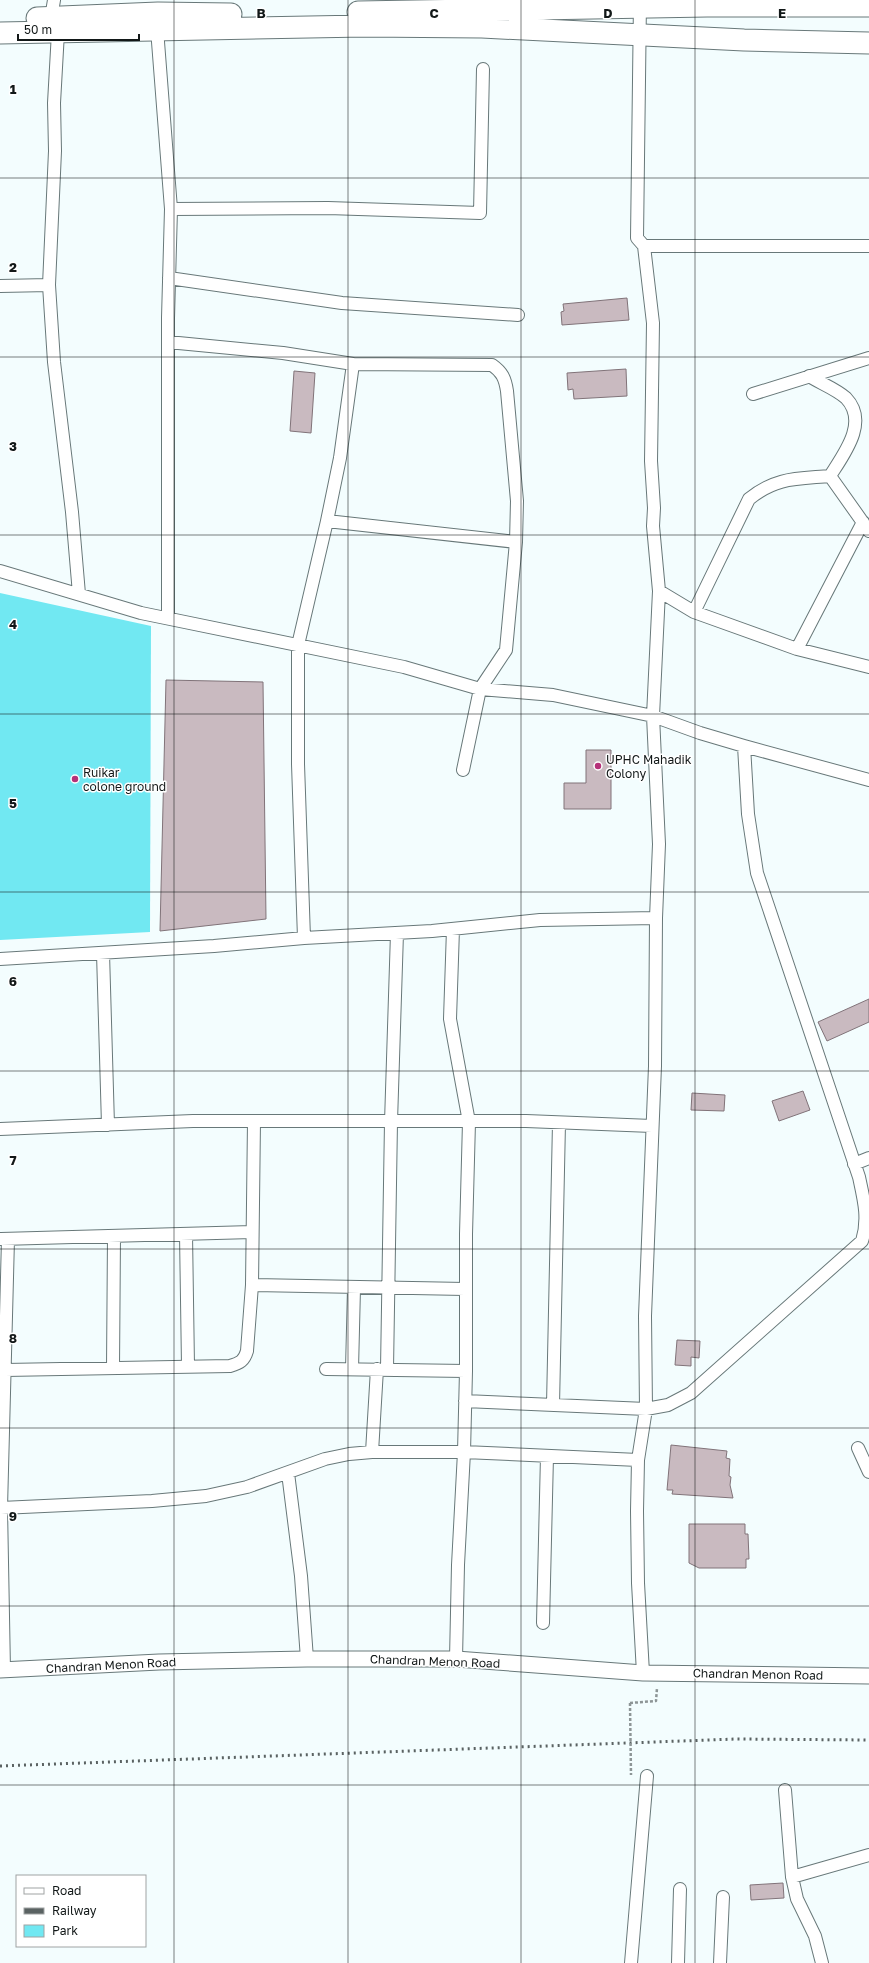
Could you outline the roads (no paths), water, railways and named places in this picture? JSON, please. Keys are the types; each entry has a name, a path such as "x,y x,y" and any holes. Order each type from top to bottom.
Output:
{"highway":[{"path":"0,19 157,14 640,4 869,6"},
{"path":"157,14 364,26 466,27 744,40 869,43"},
{"path":"0,33 54,17"}],"street":[{"path":"640,4 637,238 644,246 653,324 651,461 654,508 653,526 660,591 653,716 659,844 656,918 656,1020 645,1316 646,1409 638,1460 638,1583 643,1673"},
{"path":"157,14 171,209 168,342 168,618"},
{"path":"54,17 48,285 54,362 72,512 79,594"},
{"path":"171,209 328,208 480,213 483,69"},
{"path":"644,246 869,246"},
{"path":"169,278 342,303 518,315"},
{"path":"0,286 48,285"},
{"path":"168,342 283,353 353,364 492,365 500,371 505,379 507,391 517,501 516,542 506,650 480,689 463,770"},
{"path":"753,394 869,358"},
{"path":"304,938 298,764 298,645 340,458 353,364"},
{"path":"809,376 846,397 853,406 858,418 858,427 853,439 830,476"},
{"path":"694,612 749,499 763,488 787,480 830,476"},
{"path":"797,649 866,527 830,476"},
{"path":"327,521 516,542"},
{"path":"0,570 141,613 404,667 480,689 553,695 653,716 700,733 869,780"},
{"path":"660,591 694,612 797,649 869,667"},
{"path":"465,1401 646,1409 668,1405 691,1393 862,1241 867,1230 868,1216 854,1164 758,873 748,814 744,746"},
{"path":"0,959 453,929 540,920 656,918"},
{"path":"453,929 450,1019 469,1122 465,1289 466,1371 464,1452 458,1565 456,1659"},
{"path":"372,1452 382,1369 388,1288 391,1122 397,933"},
{"path":"103,953 108,1125"},
{"path":"0,1129 193,1121 469,1122 652,1126"},
{"path":"5,1370 230,1366 245,1358 247,1351 252,1286 254,1121"},
{"path":"553,1404 559,1123"},
{"path":"854,1164 869,1158"},
{"path":"2,1670 1,1413 5,1370 4,1239 252,1232"},
{"path":"186,1234 188,1366"},
{"path":"113,1368 114,1236"},
{"path":"252,1286 465,1289"},
{"path":"352,1369 354,1288"},
{"path":"326,1369 466,1371"},
{"path":"858,1448 869,1472"},
{"path":"1,1508 152,1501 206,1496 247,1487 325,1459 349,1454 372,1452 464,1452 638,1460"},
{"path":"543,1622 547,1456"},
{"path":"288,1473 301,1576 307,1659"},
{"name":"Chandran Menon Road","path":"2,1670 160,1662 307,1659 456,1659 643,1673 869,1676"},
{"path":"631,1963 647,1776"},
{"path":"785,1790 792,1877 797,1898 816,1936 822,1963"},
{"path":"792,1877 869,1855"},
{"path":"678,1963 680,1890"},
{"path":"720,1963 722,1897"}],"railway":[{"path":"0,1766 736,1739 869,1740"}],"place":[{"name":"UPHC Mahadik Colony","path":"598,766"},
{"name":"Ruikar colone ground","path":"75,779"}]}
